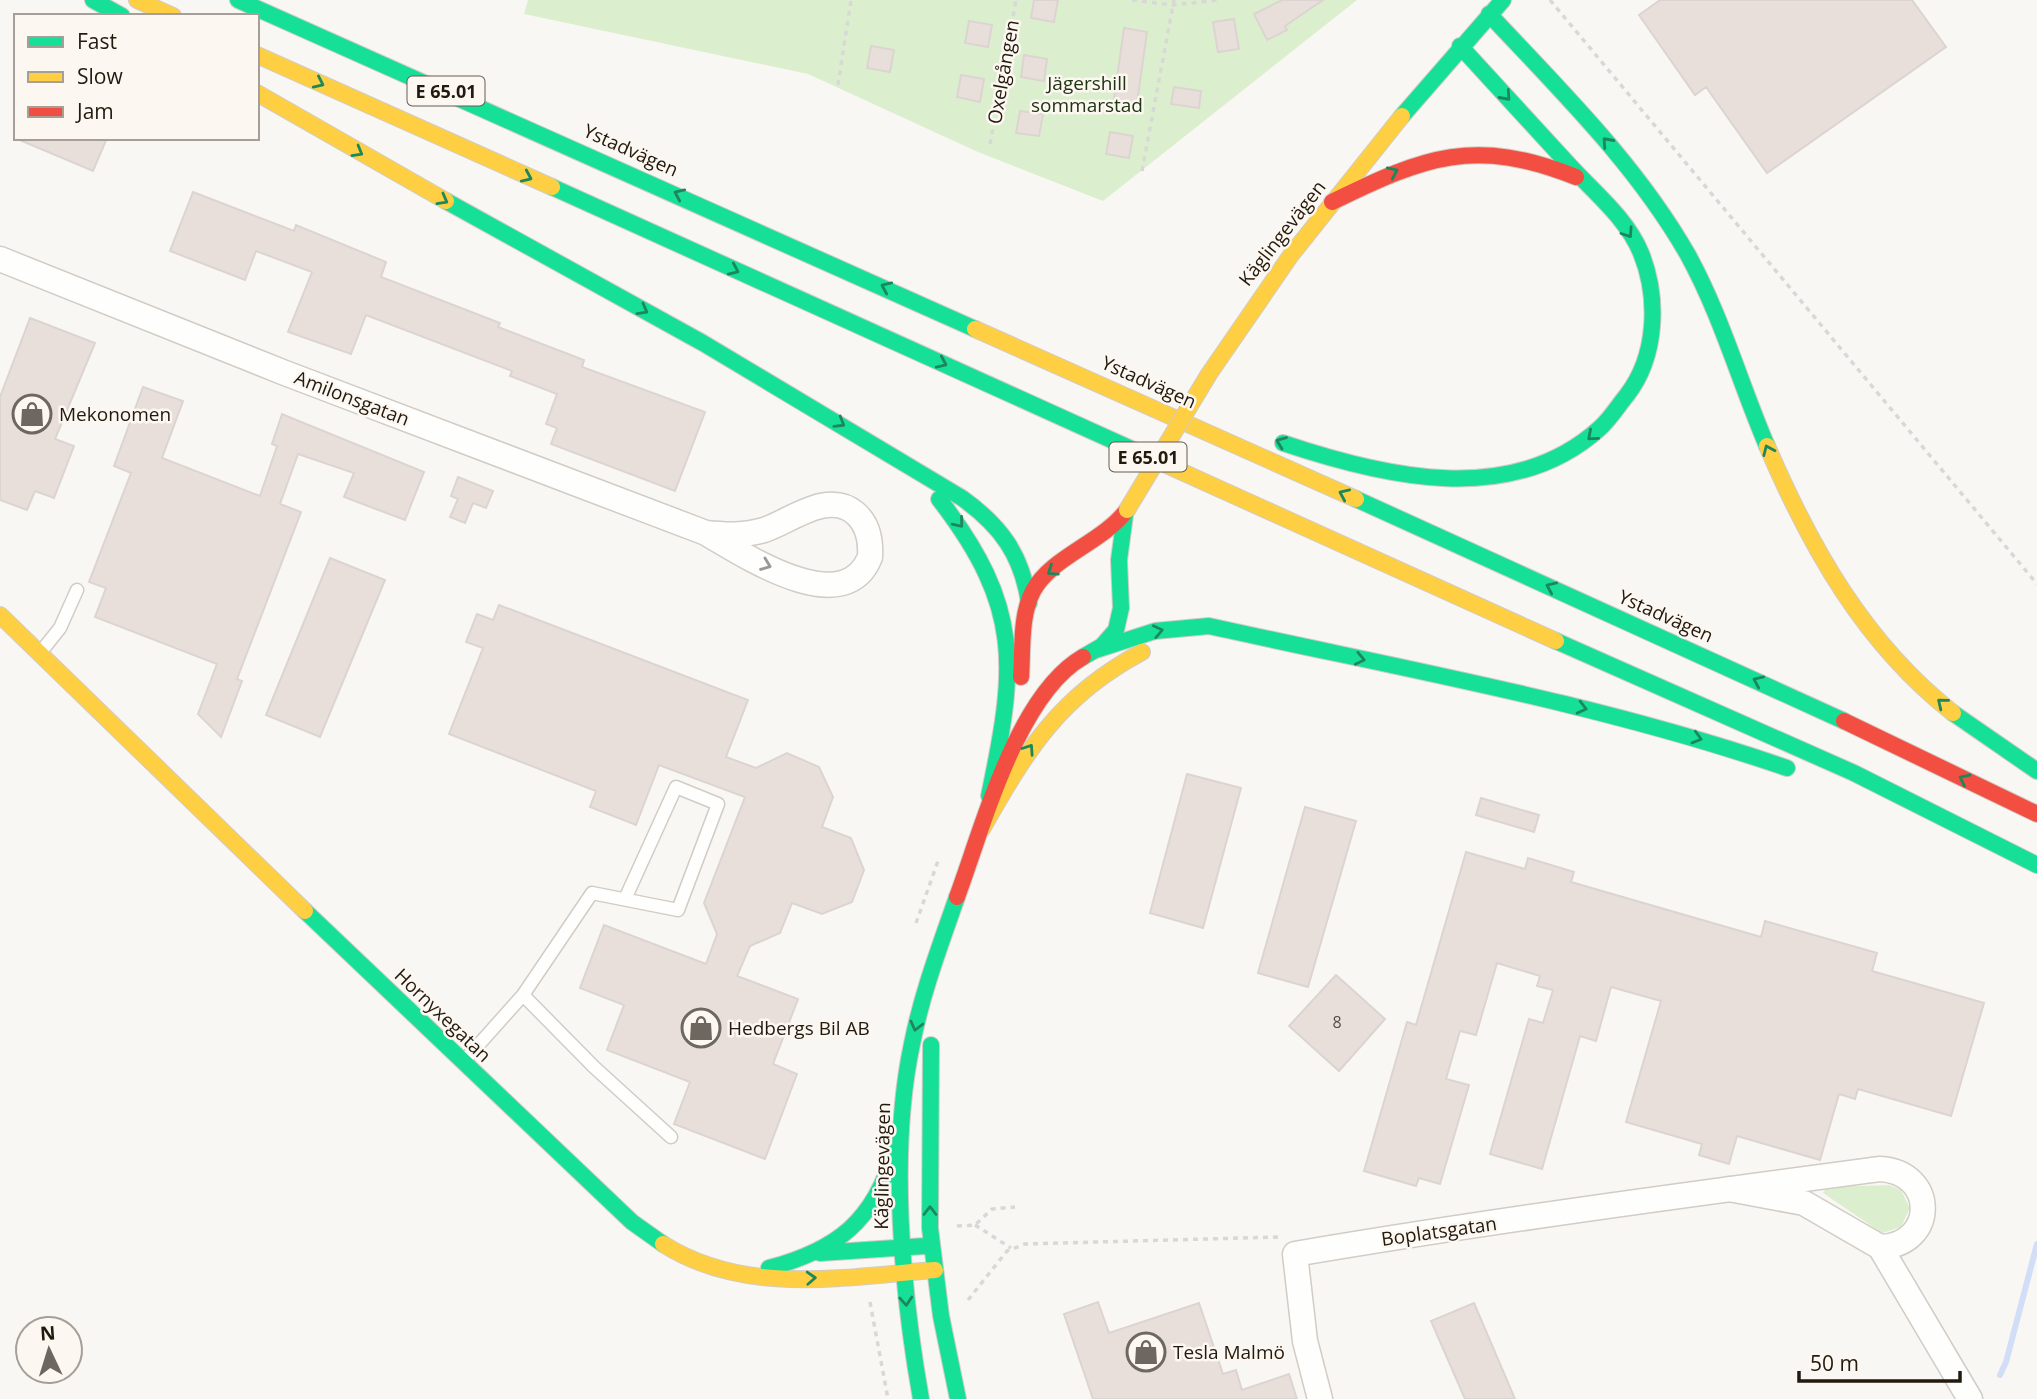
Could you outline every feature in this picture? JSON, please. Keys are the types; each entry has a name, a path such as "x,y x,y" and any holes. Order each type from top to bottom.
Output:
{"main road":[{"path":"93,0 118,14"},
{"path":"136,0 168,14"},
{"name":"Ystadvägen","path":"239,0 1793,697 2037,814"},
{"name":"Käglingevägen","path":"1009,754 1029,605 1042,578 1095,543 1126,512 1250,309 1332,202 1460,46 1503,0"},
{"path":"1489,14 1621,158 1688,256 1775,465 1797,512 1838,586 1902,668 1995,745 2037,771"},
{"path":"1267,436 1375,471 1430,479 1476,479 1515,474 1586,442 1608,422 1638,378 1652,332 1653,305 1649,277 1639,251 1628,231 1460,46"},
{"name":"E 65.01","path":"259,56 1028,401 1296,525 1854,773 2037,865"},
{"path":"259,94 384,167 703,343 962,498 999,528 1018,552 1037,634"},
{"path":"1332,202 1395,170 1456,153 1488,152 1521,157 1584,181"},
{"path":"1015,346 1074,357 1205,413"},
{"path":"914,471 973,541 996,586 1006,625 1009,676 982,829"},
{"name":"Käglingevägen","path":"921,1399 907,1322 902,1247 902,1115 911,1047 926,983 1009,754 1049,684 1061,671 1110,638 1119,620 1119,561 1126,512"},
{"name":"Hornyxegatan","path":"0,615 462,1063 632,1222 684,1256 732,1273 762,1278 797,1279 935,1270"},
{"path":"1059,651 1092,652 1155,631 1209,626 1582,708 1712,743 1807,776"},
{"path":"982,829 1019,764 1048,723 1072,696 1107,670 1160,645 1195,639 1293,646"},
{"path":"1912,821 2037,876"},
{"name":"Käglingevägen","path":"942,937 930,1046 932,1246 941,1316 958,1399"},
{"path":"732,1273 788,1264 814,1253 859,1225 872,1206 890,1167 902,1115"},
{"path":"814,1253 932,1246"}],"street":[{"name":"Amilonsgatan","path":"0,259 285,373 706,533 754,561 818,585 838,586 854,579 870,557 865,525 852,510 841,506 819,507 747,534 706,533"},
{"name":"Boplatsgatan","path":"1320,1399 1305,1341 1295,1254 1407,1234 1729,1189 1881,1169 1905,1173 1919,1190 1922,1202 1920,1225 1904,1243 1880,1247 1804,1203 1729,1189"},
{"path":"1880,1247 1970,1399"}],"lane":[{"path":"39,653 60,628 77,590"},
{"path":"462,1063 523,995 592,892 625,899 677,909 718,804 676,787 625,899"},
{"path":"523,995 594,1067 671,1137"}],"path":[{"path":"838,85 851,0"},
{"name":"Oxelgången","path":"990,144 1016,0"},
{"path":"1132,0 1173,3 1219,0"},
{"path":"1550,0 2037,584"},
{"path":"1142,171 1173,3"},
{"path":"975,1225 1011,1248"},
{"path":"941,1316 955,1314 1011,1248 1025,1244 1279,1237"},
{"path":"874,1306 888,1399"}],"green space":[{"name":"Jägershill sommarstad","path":"528,0 1357,0 1103,201 978,152 808,74 524,14"},
{"path":"1889,1185 1901,1190 1910,1208 1901,1227 1882,1233 1823,1193 1827,1187"}],"building":[{"path":"1034,0 1058,0 1054,22 1031,18"},
{"path":"1282,0 1323,0 1285,26 1287,30 1267,40 1254,14"},
{"path":"1660,0 1912,0 1946,47 1767,173 1706,87 1695,95 1639,15"},
{"path":"1234,19 1239,49 1218,52 1213,22"},
{"path":"969,21 992,25 988,47 965,43"},
{"path":"1124,28 1147,32 1137,103 1114,99"},
{"path":"871,46 894,50 890,72 867,68"},
{"path":"1024,55 1047,59 1044,81 1021,77"},
{"path":"961,75 984,79 980,102 957,97"},
{"path":"1174,87 1201,91 1199,108 1171,104"},
{"path":"1020,111 1043,114 1039,136 1016,133"},
{"path":"1110,132 1133,136 1129,158 1106,154"},
{"path":"20,140 106,140 93,171"},
{"path":"193,192 294,231 296,225 386,262 381,277 500,323 498,327 584,360 582,367 705,412 675,491 551,444 557,428 546,424 557,394 510,376 512,371 366,315 351,354 288,332 312,272 256,251 245,280 170,251"},
{"name":"Mekonomen","path":"30,318 95,343 55,439 74,446 54,498 35,491 27,510 0,500 0,397"},
{"path":"143,387 183,401 162,458 260,496 277,446 272,444 282,414 424,472 405,520 344,497 354,473 298,454 280,504 301,512 237,679 242,681 221,737 198,714 217,664 95,617 106,588 89,582 131,473 114,466"},
{"path":"458,477 493,491 486,508 473,503 465,523 450,517 458,499 451,496"},
{"path":"330,558 385,580 320,737 266,715"},
{"path":"499,605 748,700 726,757 756,768 787,753 819,767 833,797 822,827 851,838 864,870 852,902 822,914 792,903 780,933 750,946 737,976 798,999 773,1064 797,1074 765,1159 674,1124 690,1082 607,1050 624,1005 580,988 604,925 706,964 717,934 704,903 745,797 659,765 636,825 590,807 596,791 449,734 483,648 466,642 477,614 493,620"},
{"path":"1187,774 1241,788 1203,928 1150,913"},
{"path":"1481,798 1539,815 1534,832 1476,815"},
{"path":"1305,807 1356,821 1308,987 1258,973"},
{"path":"1466,852 1525,869 1528,858 1574,872 1571,882 1761,937 1765,921 1877,953 1872,971 1984,1003 1951,1116 1858,1089 1855,1099 1839,1094 1820,1160 1737,1136 1729,1164 1699,1155 1702,1144 1626,1122 1661,1001 1611,987 1596,1041 1580,1036 1542,1169 1490,1154 1529,1019 1543,1023 1553,990 1537,986 1540,976 1497,963 1476,1035 1460,1031 1446,1079 1469,1085 1440,1184 1419,1178 1416,1186 1364,1171 1407,1022 1416,1025"},
{"path":"1336,975 1385,1019 1339,1071 1289,1026"},
{"name":"Tesla Malmö","path":"1098,1302 1109,1333 1199,1303 1223,1374 1236,1370 1242,1390 1289,1374 1297,1399 1093,1399 1064,1314"},
{"path":"1474,1303 1515,1399 1465,1399 1431,1321"}],"waterway":[{"path":"2000,1375 2006,1362 2037,1244"}],"traffic: fast":[{"path":"93,0 118,14"},
{"path":"238,0 975,329"},
{"path":"1402,116 1503,0"},
{"path":"1489,14 1596,129 1667,222 1700,278 1767,446"},
{"path":"1283,443 1363,466 1404,474 1446,478 1488,477 1528,469 1565,453 1604,424 1637,380 1649,345 1652,307 1647,270 1635,241 1610,207 1460,46"},
{"path":"552,187 1138,452"},
{"path":"446,201 703,343 962,498 988,519 1008,543 1021,570 1029,603"},
{"path":"939,499 986,573 999,607 1006,640 1004,710 989,796"},
{"path":"1356,499 1844,721"},
{"path":"1083,657 1102,646 1116,630 1121,608 1119,560 1125,515"},
{"path":"1093,651 1155,631 1209,626 1572,706 1644,724 1787,768"},
{"path":"1556,641 1854,773 2037,865"},
{"path":"1953,713 2037,771"},
{"path":"921,1399 904,1268 901,1130 905,1086 916,1025 957,897"},
{"path":"305,911 632,1222 663,1244"},
{"path":"931,1045 930,1228 941,1316 958,1399"},
{"path":"769,1268 814,1252 849,1229 876,1197 894,1152"},
{"path":"820,1253 925,1246"}],"traffic: slow":[{"path":"137,0 168,14"},
{"path":"259,56 552,187"},
{"path":"259,94 446,201"},
{"path":"1209,374 1291,255 1402,116"},
{"path":"975,329 1356,499"},
{"path":"1127,510 1209,374"},
{"path":"1767,446 1802,521 1843,592 1893,656 1921,686 1953,713"},
{"path":"1138,452 1556,641"},
{"path":"0,615 305,911"},
{"path":"982,829 1014,774 1048,727 1088,687 1142,652"},
{"path":"663,1244 695,1260 727,1271 761,1277 831,1279 935,1270"}],"traffic: jam":[{"path":"1332,202 1396,173 1451,157 1479,155 1508,158 1576,177"},
{"path":"1021,677 1024,622 1033,591 1052,569 1117,522 1127,510"},
{"path":"957,897 991,800 1021,731 1039,701 1060,675 1083,657"},
{"path":"1844,721 2037,814"}],"place":[{"name":"Mekonomen","path":"32,414"},
{"name":"Hedbergs Bil AB","path":"701,1028"},
{"name":"Tesla Malmö","path":"1146,1352"}]}
